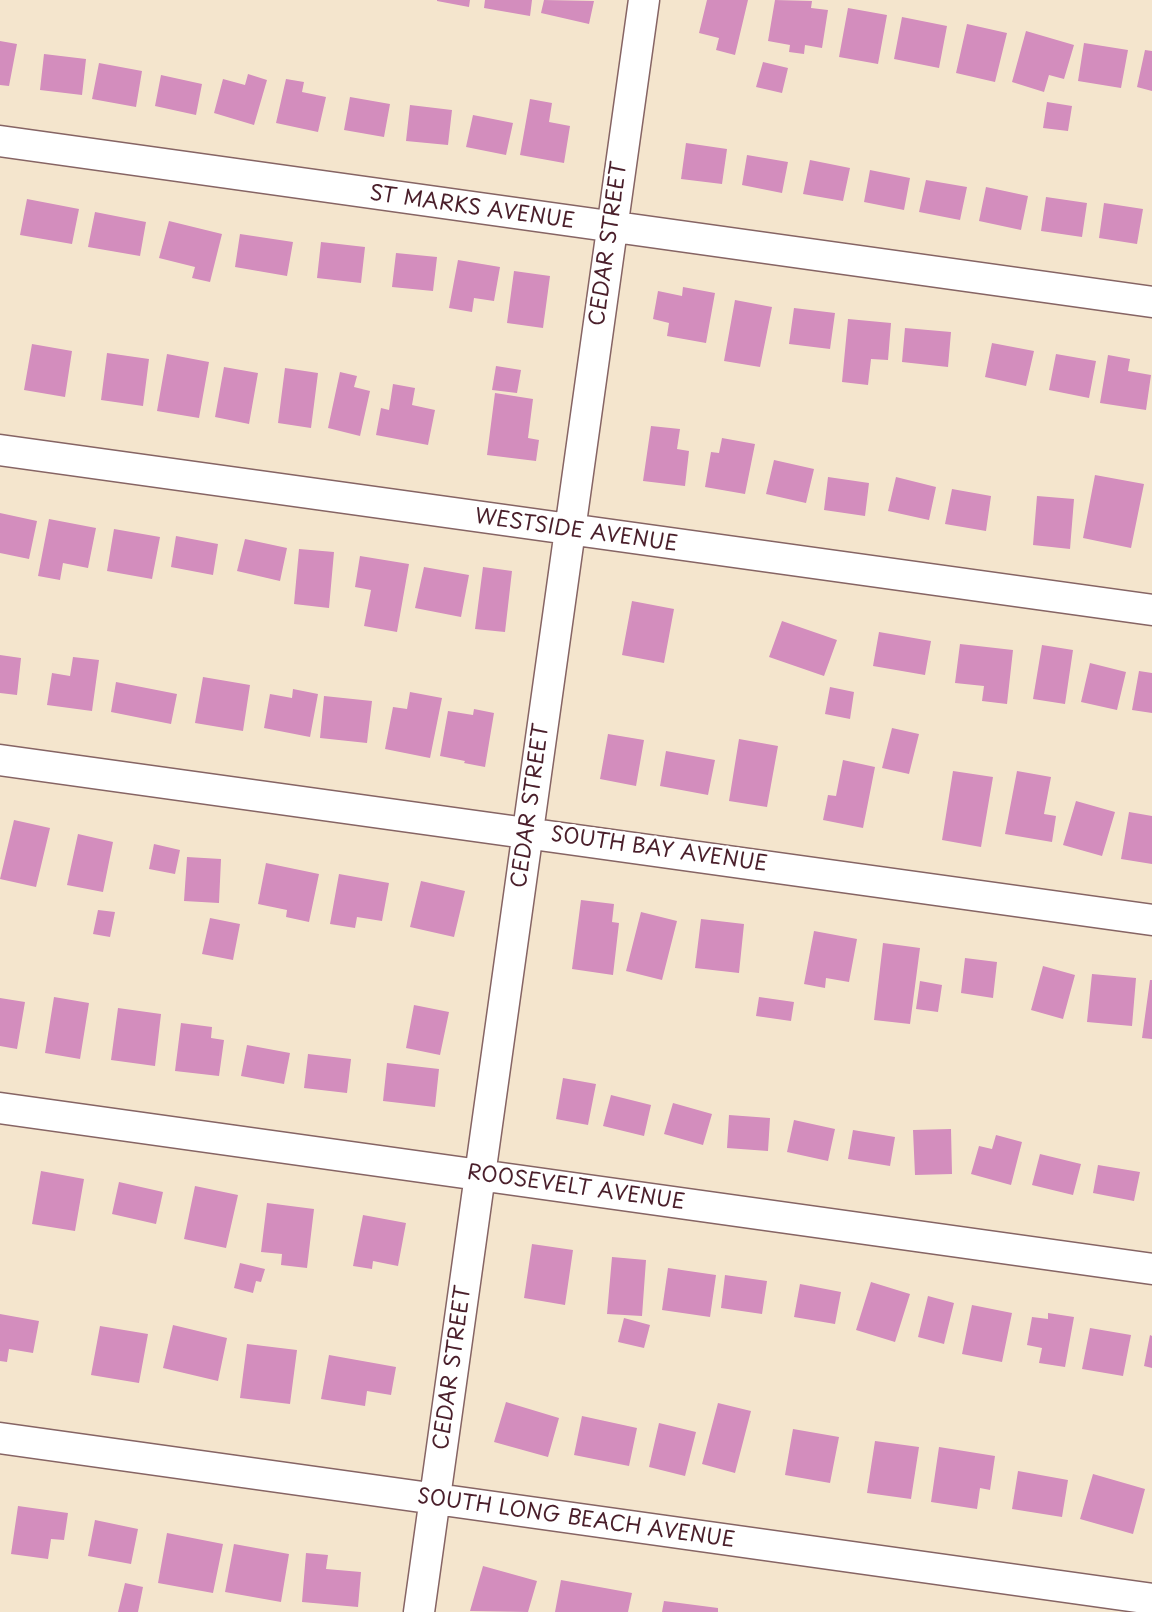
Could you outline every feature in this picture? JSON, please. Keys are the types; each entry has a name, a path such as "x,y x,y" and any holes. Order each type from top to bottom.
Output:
{"street":[{"name":"CEDAR STREET","path":"419,1612 644,0"},
{"name":"ST MARKS AVENUE","path":"0,141 1152,302"},
{"name":"WESTSIDE AVENUE","path":"0,450 1152,610"},
{"name":"SOUTH BAY AVENUE","path":"0,760 1152,920"},
{"name":"ROOSEVELT AVENUE","path":"0,1108 1152,1269"},
{"name":"SOUTH LONG BEACH AVENUE","path":"0,1437 1152,1599"}],"building":[{"path":"437,0 470,0 469,7"},
{"path":"485,0 532,0 530,16 484,8"},
{"path":"544,0 594,1 589,24 541,13"},
{"path":"707,0 748,0 735,55 716,50 719,38 699,33"},
{"path":"775,0 812,1 811,8 828,10 822,48 805,45 804,54 789,52 790,45 768,41"},
{"path":"848,8 887,15 878,64 839,57"},
{"path":"902,17 947,26 939,68 894,59"},
{"path":"967,24 1007,33 995,82 956,73"},
{"path":"1026,31 1074,45 1064,79 1049,75 1044,92 1012,82"},
{"path":"0,41 17,44 9,86 0,85"},
{"path":"1084,43 1128,50 1121,88 1078,81"},
{"path":"1145,50 1152,51 1152,91 1137,87"},
{"path":"44,54 86,59 82,95 40,90"},
{"path":"763,62 788,68 782,93 756,87"},
{"path":"99,63 142,71 136,107 92,99"},
{"path":"248,74 267,80 254,125 214,113 223,79 245,85"},
{"path":"161,75 202,84 196,115 155,106"},
{"path":"286,79 304,82 302,92 326,97 318,132 276,123"},
{"path":"350,97 390,104 384,137 344,130"},
{"path":"530,99 552,103 549,122 570,126 564,163 520,155"},
{"path":"1047,102 1072,106 1068,131 1043,128"},
{"path":"410,105 452,110 448,145 406,141"},
{"path":"473,115 513,123 506,155 466,147"},
{"path":"686,143 727,149 722,184 681,179"},
{"path":"747,155 788,162 782,193 742,185"},
{"path":"810,160 850,168 843,201 803,194"},
{"path":"870,170 910,178 904,210 864,202"},
{"path":"926,180 967,187 960,220 919,212"},
{"path":"986,187 1028,196 1021,230 979,221"},
{"path":"1046,197 1087,203 1082,237 1041,231"},
{"path":"27,199 79,209 72,244 20,235"},
{"path":"1104,203 1143,209 1137,244 1099,238"},
{"path":"95,212 146,222 140,256 88,247"},
{"path":"169,221 222,234 210,282 192,278 195,267 159,258"},
{"path":"240,234 293,242 287,276 235,267"},
{"path":"321,242 365,247 361,283 317,278"},
{"path":"396,253 437,257 433,291 392,287"},
{"path":"458,260 500,267 494,301 474,298 472,312 449,308"},
{"path":"514,271 550,276 543,328 507,323"},
{"path":"683,287 715,293 706,343 667,336 669,323 653,319 658,291 682,296"},
{"path":"735,300 772,307 760,367 724,361"},
{"path":"794,308 835,313 830,349 789,344"},
{"path":"848,319 891,323 888,360 871,359 868,385 842,382"},
{"path":"905,328 951,332 948,367 902,362"},
{"path":"992,343 1034,351 1026,386 985,377"},
{"path":"32,344 72,351 65,397 24,390"},
{"path":"107,353 149,359 143,406 101,400"},
{"path":"167,354 209,362 199,418 157,411"},
{"path":"1056,354 1096,361 1089,398 1049,390"},
{"path":"1108,355 1130,359 1128,371 1151,375 1146,410 1100,403"},
{"path":"496,366 521,370 517,393 492,390"},
{"path":"224,367 258,373 249,424 215,417"},
{"path":"285,368 318,373 311,428 278,423"},
{"path":"340,372 357,376 354,387 370,391 360,436 328,428"},
{"path":"393,384 415,388 412,405 435,410 428,445 376,435 381,408 389,410"},
{"path":"495,393 533,399 528,438 539,440 536,461 487,455"},
{"path":"651,426 680,429 677,449 689,451 685,486 643,481"},
{"path":"722,438 755,444 745,494 705,487 711,452 719,453"},
{"path":"774,460 814,469 806,503 766,494"},
{"path":"1095,475 1144,484 1131,548 1083,538"},
{"path":"828,477 869,483 865,516 824,510"},
{"path":"896,477 936,487 929,520 888,511"},
{"path":"952,489 991,496 986,531 945,524"},
{"path":"1037,496 1074,499 1070,549 1033,545"},
{"path":"0,513 37,521 29,559 0,553"},
{"path":"49,519 96,528 88,568 63,563 60,580 38,576"},
{"path":"114,529 160,537 152,579 107,571"},
{"path":"176,536 218,544 213,575 171,567"},
{"path":"245,539 287,548 280,581 237,571"},
{"path":"299,549 334,552 329,608 294,604"},
{"path":"360,556 409,564 397,632 364,626 371,590 355,587"},
{"path":"424,567 469,575 461,617 415,608"},
{"path":"483,567 512,571 505,632 475,629"},
{"path":"632,601 674,609 664,663 622,655"},
{"path":"782,621 837,640 824,676 769,657"},
{"path":"879,632 931,641 925,675 873,666"},
{"path":"960,644 1013,650 1007,704 982,701 984,686 955,683"},
{"path":"1042,645 1073,650 1065,704 1033,699"},
{"path":"0,655 21,658 17,695 0,693"},
{"path":"73,657 99,660 92,711 47,705 52,673 70,676"},
{"path":"1090,663 1126,672 1117,710 1081,702"},
{"path":"1139,671 1152,673 1152,713 1132,710"},
{"path":"203,677 250,685 243,731 195,723"},
{"path":"116,682 177,694 171,724 111,712"},
{"path":"830,687 854,692 850,719 825,714"},
{"path":"293,689 318,694 310,737 264,728 270,694 292,698"},
{"path":"410,692 442,698 430,758 385,749 393,707 407,709"},
{"path":"324,696 372,701 367,743 320,738"},
{"path":"474,709 494,713 485,767 440,756 448,711 473,715"},
{"path":"892,728 919,734 909,774 882,768"},
{"path":"608,734 644,740 636,786 600,779"},
{"path":"739,739 778,746 767,807 729,801"},
{"path":"666,751 715,760 708,795 660,786"},
{"path":"843,760 875,767 863,828 823,820 828,795 836,796"},
{"path":"953,771 993,777 981,847 942,840"},
{"path":"1017,771 1051,777 1044,814 1056,816 1052,842 1005,834"},
{"path":"1076,801 1115,812 1102,856 1063,845"},
{"path":"1129,812 1152,816 1152,864 1121,859"},
{"path":"14,820 50,828 36,887 0,879"},
{"path":"78,834 113,842 103,892 67,885"},
{"path":"154,844 180,850 175,874 149,869"},
{"path":"187,857 221,859 219,903 184,901"},
{"path":"266,863 319,874 309,922 286,917 287,910 258,904"},
{"path":"339,874 389,883 382,921 357,917 355,928 330,924"},
{"path":"421,881 465,891 454,937 410,927"},
{"path":"581,900 614,904 612,922 619,923 613,975 572,969"},
{"path":"98,910 115,912 110,937 93,934"},
{"path":"641,912 677,921 662,980 626,971"},
{"path":"210,918 240,924 233,960 202,954"},
{"path":"701,919 744,924 739,973 695,968"},
{"path":"814,931 857,939 849,982 826,978 825,988 804,984"},
{"path":"883,943 920,948 910,1024 874,1020"},
{"path":"965,958 997,962 993,998 961,993"},
{"path":"1043,966 1075,975 1063,1019 1031,1010"},
{"path":"1092,974 1136,978 1132,1026 1087,1022"},
{"path":"1152,980 1152,1039 1142,1038"},
{"path":"920,981 942,985 938,1012 916,1009"},
{"path":"54,997 89,1003 80,1059 45,1053"},
{"path":"759,997 794,1002 791,1021 756,1016"},
{"path":"0,998 25,1002 17,1049 0,1046"},
{"path":"414,1005 449,1012 440,1055 406,1048"},
{"path":"118,1008 161,1014 155,1066 111,1060"},
{"path":"181,1023 212,1027 211,1038 224,1040 219,1076 175,1071"},
{"path":"247,1045 290,1053 284,1084 241,1076"},
{"path":"308,1054 351,1059 347,1093 304,1088"},
{"path":"387,1063 439,1069 435,1107 383,1101"},
{"path":"563,1078 596,1084 588,1125 556,1119"},
{"path":"611,1095 651,1105 644,1136 603,1126"},
{"path":"673,1103 712,1114 703,1145 664,1134"},
{"path":"729,1115 770,1118 768,1151 727,1148"},
{"path":"794,1120 835,1129 828,1161 787,1152"},
{"path":"951,1129 952,1174 915,1175 913,1130"},
{"path":"853,1130 895,1137 890,1166 848,1159"},
{"path":"996,1135 1022,1142 1011,1185 971,1174 979,1146 992,1149"},
{"path":"1040,1154 1081,1164 1073,1195 1032,1185"},
{"path":"1098,1165 1140,1172 1134,1201 1093,1193"},
{"path":"41,1171 84,1179 75,1231 32,1224"},
{"path":"119,1182 163,1192 156,1224 112,1214"},
{"path":"195,1186 238,1195 226,1248 184,1239"},
{"path":"267,1203 314,1209 307,1268 281,1265 282,1254 261,1252"},
{"path":"363,1215 406,1223 398,1266 373,1261 372,1269 353,1266"},
{"path":"532,1244 573,1250 565,1305 524,1298"},
{"path":"612,1257 646,1260 642,1316 607,1314"},
{"path":"240,1263 265,1269 261,1282 256,1281 253,1293 234,1288"},
{"path":"668,1268 716,1275 710,1317 662,1310"},
{"path":"725,1275 767,1281 762,1314 721,1308"},
{"path":"871,1282 910,1294 895,1342 856,1330"},
{"path":"800,1284 841,1292 835,1324 794,1317"},
{"path":"928,1296 954,1303 944,1344 918,1337"},
{"path":"972,1305 1012,1313 1002,1362 962,1354"},
{"path":"1048,1313 1074,1317 1065,1367 1039,1363 1042,1348 1027,1345 1032,1317 1048,1319"},
{"path":"0,1314 39,1321 33,1353 9,1349 7,1362 0,1361"},
{"path":"624,1318 650,1325 644,1348 618,1342"},
{"path":"173,1325 227,1338 218,1381 163,1368"},
{"path":"100,1326 148,1334 139,1383 91,1375"},
{"path":"1090,1328 1131,1335 1123,1376 1082,1369"},
{"path":"1150,1335 1152,1336 1152,1368 1144,1366"},
{"path":"247,1344 297,1350 290,1404 240,1398"},
{"path":"329,1355 396,1367 391,1395 367,1391 365,1406 321,1399"},
{"path":"506,1402 559,1418 548,1457 494,1442"},
{"path":"718,1403 751,1411 735,1473 702,1464"},
{"path":"582,1416 637,1428 629,1466 574,1455"},
{"path":"659,1423 696,1432 685,1476 649,1467"},
{"path":"793,1429 839,1437 830,1483 785,1475"},
{"path":"875,1441 919,1447 911,1499 867,1493"},
{"path":"939,1447 995,1456 990,1490 980,1488 977,1509 931,1502"},
{"path":"1018,1471 1068,1480 1062,1517 1012,1509"},
{"path":"1093,1474 1145,1489 1133,1534 1080,1519"},
{"path":"18,1506 68,1513 64,1540 51,1539 48,1559 11,1554"},
{"path":"95,1520 138,1529 131,1564 88,1556"},
{"path":"167,1533 223,1544 213,1593 158,1583"},
{"path":"234,1544 289,1554 281,1602 225,1592"},
{"path":"306,1553 328,1555 326,1569 361,1572 358,1607 302,1602"},
{"path":"483,1566 537,1581 528,1612 470,1611"},
{"path":"561,1580 632,1593 628,1612 555,1612"},
{"path":"125,1583 143,1587 138,1612 118,1612"},
{"path":"664,1601 718,1608 718,1612 662,1612"}]}
